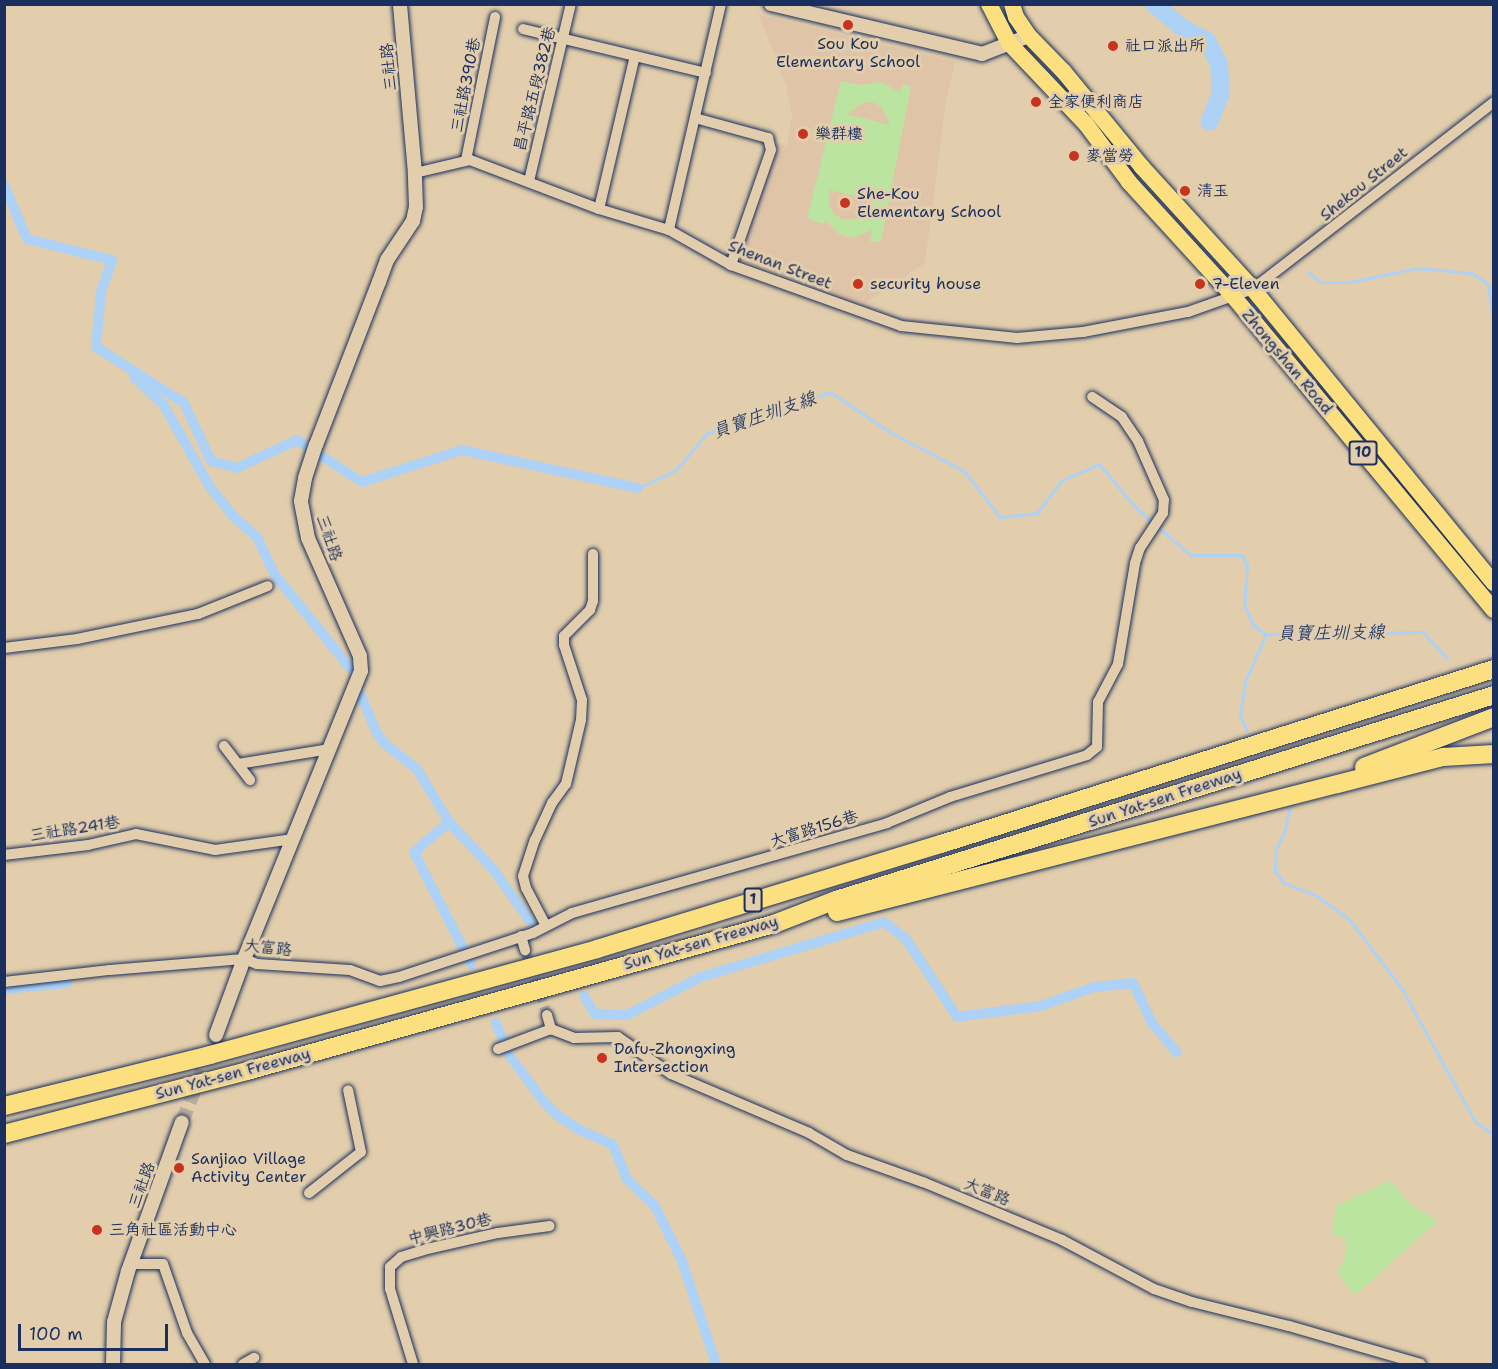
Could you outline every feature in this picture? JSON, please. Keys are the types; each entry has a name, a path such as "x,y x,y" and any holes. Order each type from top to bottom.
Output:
{"highway":[{"name":"Sun Yat-sen Freeway","path":"4,1106 210,1055 597,949 941,844 1494,669"},
{"name":"Sun Yat-sen Freeway","path":"4,1134 247,1071 774,924 847,897 1494,694"},
{"path":"1275,800 1494,717"},
{"path":"774,924 844,910 1443,757 1494,754"}],"main road":[{"name":"Zhongshan Road","path":"989,4 1009,43 1086,124 1129,182 1233,297 1494,610"},
{"name":"Zhongshan Road","path":"1012,4 1016,17 1029,36 1064,72 1142,168 1253,289 1494,583"}],"street":[{"name":"三社路","path":"216,1035 244,959 361,672 360,656 308,538 301,501 305,478 316,445 387,260 413,221 416,207 415,172 399,4"},
{"name":"昌平路五段382巷","path":"529,181 571,4"},
{"path":"669,230 721,4"},
{"path":"771,4 798,7 982,54 1029,36"},
{"name":"三社路390巷","path":"466,160 495,16"},
{"path":"523,29 706,73"},
{"path":"599,209 635,56"},
{"name":"Shekou Street","path":"1253,289 1494,102"},
{"path":"695,118 768,138 771,150 731,265"},
{"path":"415,172 466,160"},
{"name":"Shenan Street","path":"466,160 529,181 599,209 669,230 731,265 901,326 1017,338 1083,332 1188,312 1253,289"},
{"name":"大富路156巷","path":"545,924 572,912 888,823 950,797 1087,754 1097,747 1098,702 1118,664 1135,563 1140,548 1163,513 1164,500 1138,441 1122,417 1092,397"},
{"path":"545,924 526,888 523,876 552,803 566,784 581,720 582,700 564,645 564,636 590,610 593,601 593,554"},
{"path":"4,648 77,639 198,614 268,586"},
{"path":"224,746 250,780"},
{"path":"238,764 330,749"},
{"name":"三社路241巷","path":"4,855 88,845 136,834 215,850 293,839"},
{"name":"大富路","path":"4,982 110,970 244,959 257,964 350,970 380,981 399,977 522,936 545,924"},
{"path":"522,936 525,950"},
{"path":"498,1048 552,1029 547,1014"},
{"name":"大富路","path":"552,1029 574,1038 618,1037 671,1074 809,1133 847,1155 923,1182 1062,1240 1154,1289 1191,1302 1289,1326 1421,1365"},
{"path":"309,1193 361,1152 348,1090"},
{"name":"三社路","path":"113,1365 114,1322 131,1264 182,1122"},
{"name":"中興路30巷","path":"413,1365 390,1289 390,1267 401,1257 427,1249 498,1233 550,1226"},
{"path":"131,1264 163,1264 187,1333 205,1365"},
{"path":"243,1365 254,1358"}],"shaded area":[{"name":"She-Kou Elementary School","path":"759,15 955,62 946,101 925,263 865,303 739,260 777,143 787,146 792,115 786,85"}],"green space":[{"path":"841,81 859,85 880,82 900,92 902,84 911,87 881,242 870,242 872,230 853,238 839,234 825,220 823,224 807,218","holes":["865,102 875,103 883,109 890,125 847,114","829,190 873,200 872,204 862,218 844,220 834,214 829,204"]},
{"path":"1390,1180 1409,1203 1438,1221 1355,1295 1337,1273 1345,1256 1347,1240 1332,1234 1336,1206"}],"waterway":[{"path":"1154,4 1184,29 1207,41 1219,64 1221,93 1209,122"},
{"name":"員寶庄圳支線","path":"4,185 27,239 112,260 101,292 96,347 184,403 211,461 237,468 297,440 362,482 462,450 638,488"},
{"path":"1308,272 1321,282 1350,282 1417,268 1472,273 1488,284 1494,326"},
{"path":"134,377 163,404 210,487 234,517 257,537 275,575 350,668"},
{"name":"員寶庄圳支線","path":"638,488 676,470 707,433 830,392 888,431 964,471 1000,517 1037,513 1061,481 1099,464 1136,508 1190,555 1242,555 1247,565 1244,604 1253,625 1266,634 1423,632 1447,659"},
{"path":"1247,731 1240,715 1246,679 1266,634"},
{"path":"360,694 377,733 385,744 417,769 449,822 493,869 530,921"},
{"path":"1290,807 1284,833 1276,849 1275,871 1284,883 1315,895 1349,919 1402,989 1475,1122 1494,1135"},
{"path":"449,822 414,852 471,964"},
{"path":"584,996 595,1014 627,1015 701,977 884,922 906,939 957,1017 1040,1006 1095,987 1133,983 1152,1023 1176,1052"},
{"path":"4,989 67,983"},
{"path":"496,1023 503,1040"},
{"path":"509,1055 544,1102 557,1115 580,1130 613,1145 627,1179 655,1206 682,1261 716,1364"}],"tunnel":[{"path":"525,950 547,1015"},
{"path":"182,1122 216,1035"}],"place":[{"name":"Sou Kou Elementary School","path":"848,25"},
{"name":"社口派出所","path":"1113,46"},
{"name":"全家便利商店","path":"1036,102"},
{"name":"樂群樓","path":"803,134"},
{"name":"麥當勞","path":"1074,156"},
{"name":"清玉","path":"1185,191"},
{"name":"She-Kou Elementary School","path":"845,203"},
{"name":"security house","path":"858,284"},
{"name":"7-Eleven","path":"1200,284"},
{"name":"Dafu-Zhongxing Intersection","path":"602,1058"},
{"name":"Sanjiao Village Activity Center","path":"179,1168"},
{"name":"三角社區活動中心","path":"97,1230"}]}
